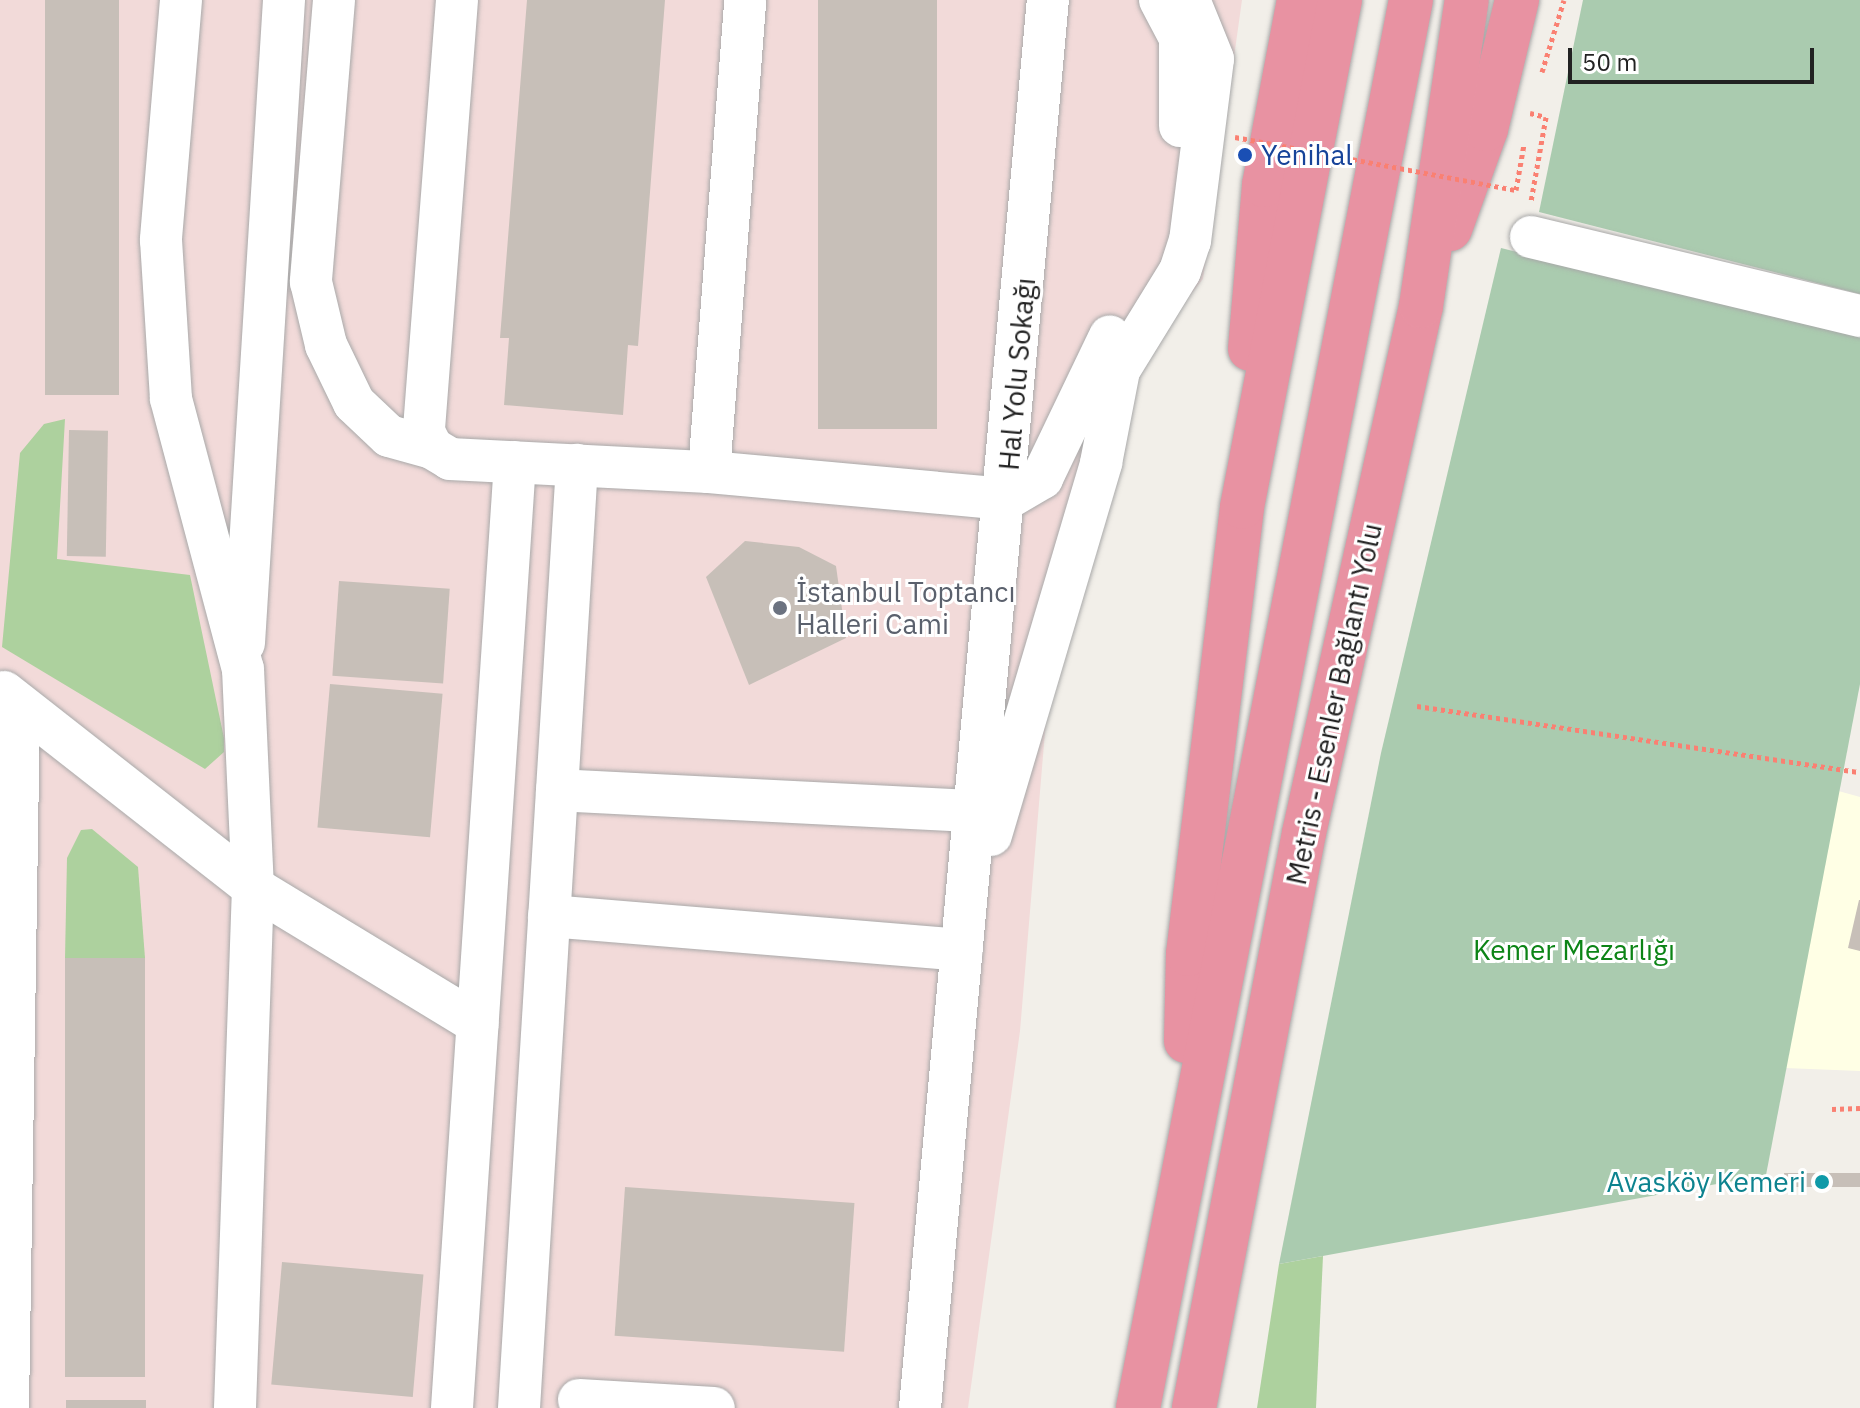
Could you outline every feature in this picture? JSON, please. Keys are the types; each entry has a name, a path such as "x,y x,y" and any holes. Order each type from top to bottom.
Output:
{"highway":[{"path":"1242,507 1253,270 1299,0"},
{"name":"Metris - Esenler Bağlantı Yolu","path":"1192,1116 1188,954 1242,507 1340,0"},
{"name":"Metris - Esenler Bağlantı Yolu","path":"1138,1408 1192,1116 1411,0"},
{"name":"Metris - Esenler Bağlantı Yolu","path":"1194,1408 1304,833 1421,306 1467,0"},
{"path":"1421,306 1486,129 1517,0"}],"street":[{"path":"181,0 161,240 171,399 243,669"},
{"path":"235,1408 253,887 243,669 284,0"},
{"name":"Hal Yolu Sokağı","path":"334,0 311,282 326,345 354,403 389,436 432,448 450,459 709,472 1006,499 1048,0"},
{"path":"432,448 424,432 457,0"},
{"path":"709,472 745,0"},
{"path":"920,1408 933,1304 962,950 969,811 1006,499 1042,478 1168,232 1183,99 1180,38 1160,0"},
{"path":"933,1304 953,1238 994,808 1101,463 1119,370 1180,271 1190,241 1213,59 1189,0"},
{"path":"1288,0 1291,43"},
{"path":"1531,237 1860,316"},
{"path":"452,1408 515,462"},
{"path":"519,1408 577,465"},
{"path":"10,697 253,887 478,1024"},
{"path":"8,1408 10,697"},
{"path":"557,790 969,811"},
{"path":"549,916 962,950"},
{"path":"475,1069 540,1073"},
{"path":"579,1400 714,1408"}],"path":[{"path":"1538,85 1564,0"},
{"path":"1235,137 1516,190 1534,99"},
{"path":"1530,113 1546,117 1526,227 1531,237"},
{"path":"1417,706 1860,772"},
{"path":"1832,1109 1860,1108"}],"shaded area":[{"path":"0,0 1242,0 1203,279 1145,351 1046,720 1020,1031 968,1408 0,1408"},
{"path":"1835,790 1860,797 1860,1071 1785,1068"}],"green space":[{"path":"1583,0 1860,0 1860,294 1539,212"},
{"name":"Kemer Mezarlığı","path":"1501,248 1860,336 1860,684 1766,1175 1279,1264 1381,753"},
{"path":"65,419 57,559 190,575 224,738 224,752 205,769 2,647 20,453 44,424"},
{"path":"92,829 138,867 145,958 65,958 67,858 81,830"},
{"path":"1323,1256 1316,1408 1257,1408 1279,1264"}],"building":[{"path":"45,0 119,0 119,395 45,395"},
{"path":"527,0 665,0 638,346 628,345 623,415 504,405 509,338 500,338"},
{"path":"818,0 937,0 937,429 818,429"},
{"path":"69,430 108,431 106,557 67,556"},
{"name":"İstanbul Toptancı Halleri Cami","path":"745,541 799,547 836,566 846,638 749,685 706,577"},
{"path":"339,581 450,589 443,684 332,676"},
{"path":"330,684 443,694 430,837 317,827"},
{"path":"1860,900 1860,951 1848,948"},
{"path":"65,958 145,958 145,1377 65,1377"},
{"name":"Avasköy Kemeri","path":"1784,1173 1860,1173 1860,1187 1784,1187"},
{"path":"625,1187 854,1203 844,1352 615,1336"},
{"path":"282,1262 423,1274 413,1397 271,1385"},
{"path":"66,1400 146,1400 146,1408 66,1408"}],"place":[{"name":"Yenihal","path":"1245,155"},
{"name":"İstanbul Toptancı Halleri Cami","path":"780,608"},
{"name":"Avasköy Kemeri","path":"1822,1182"}]}
